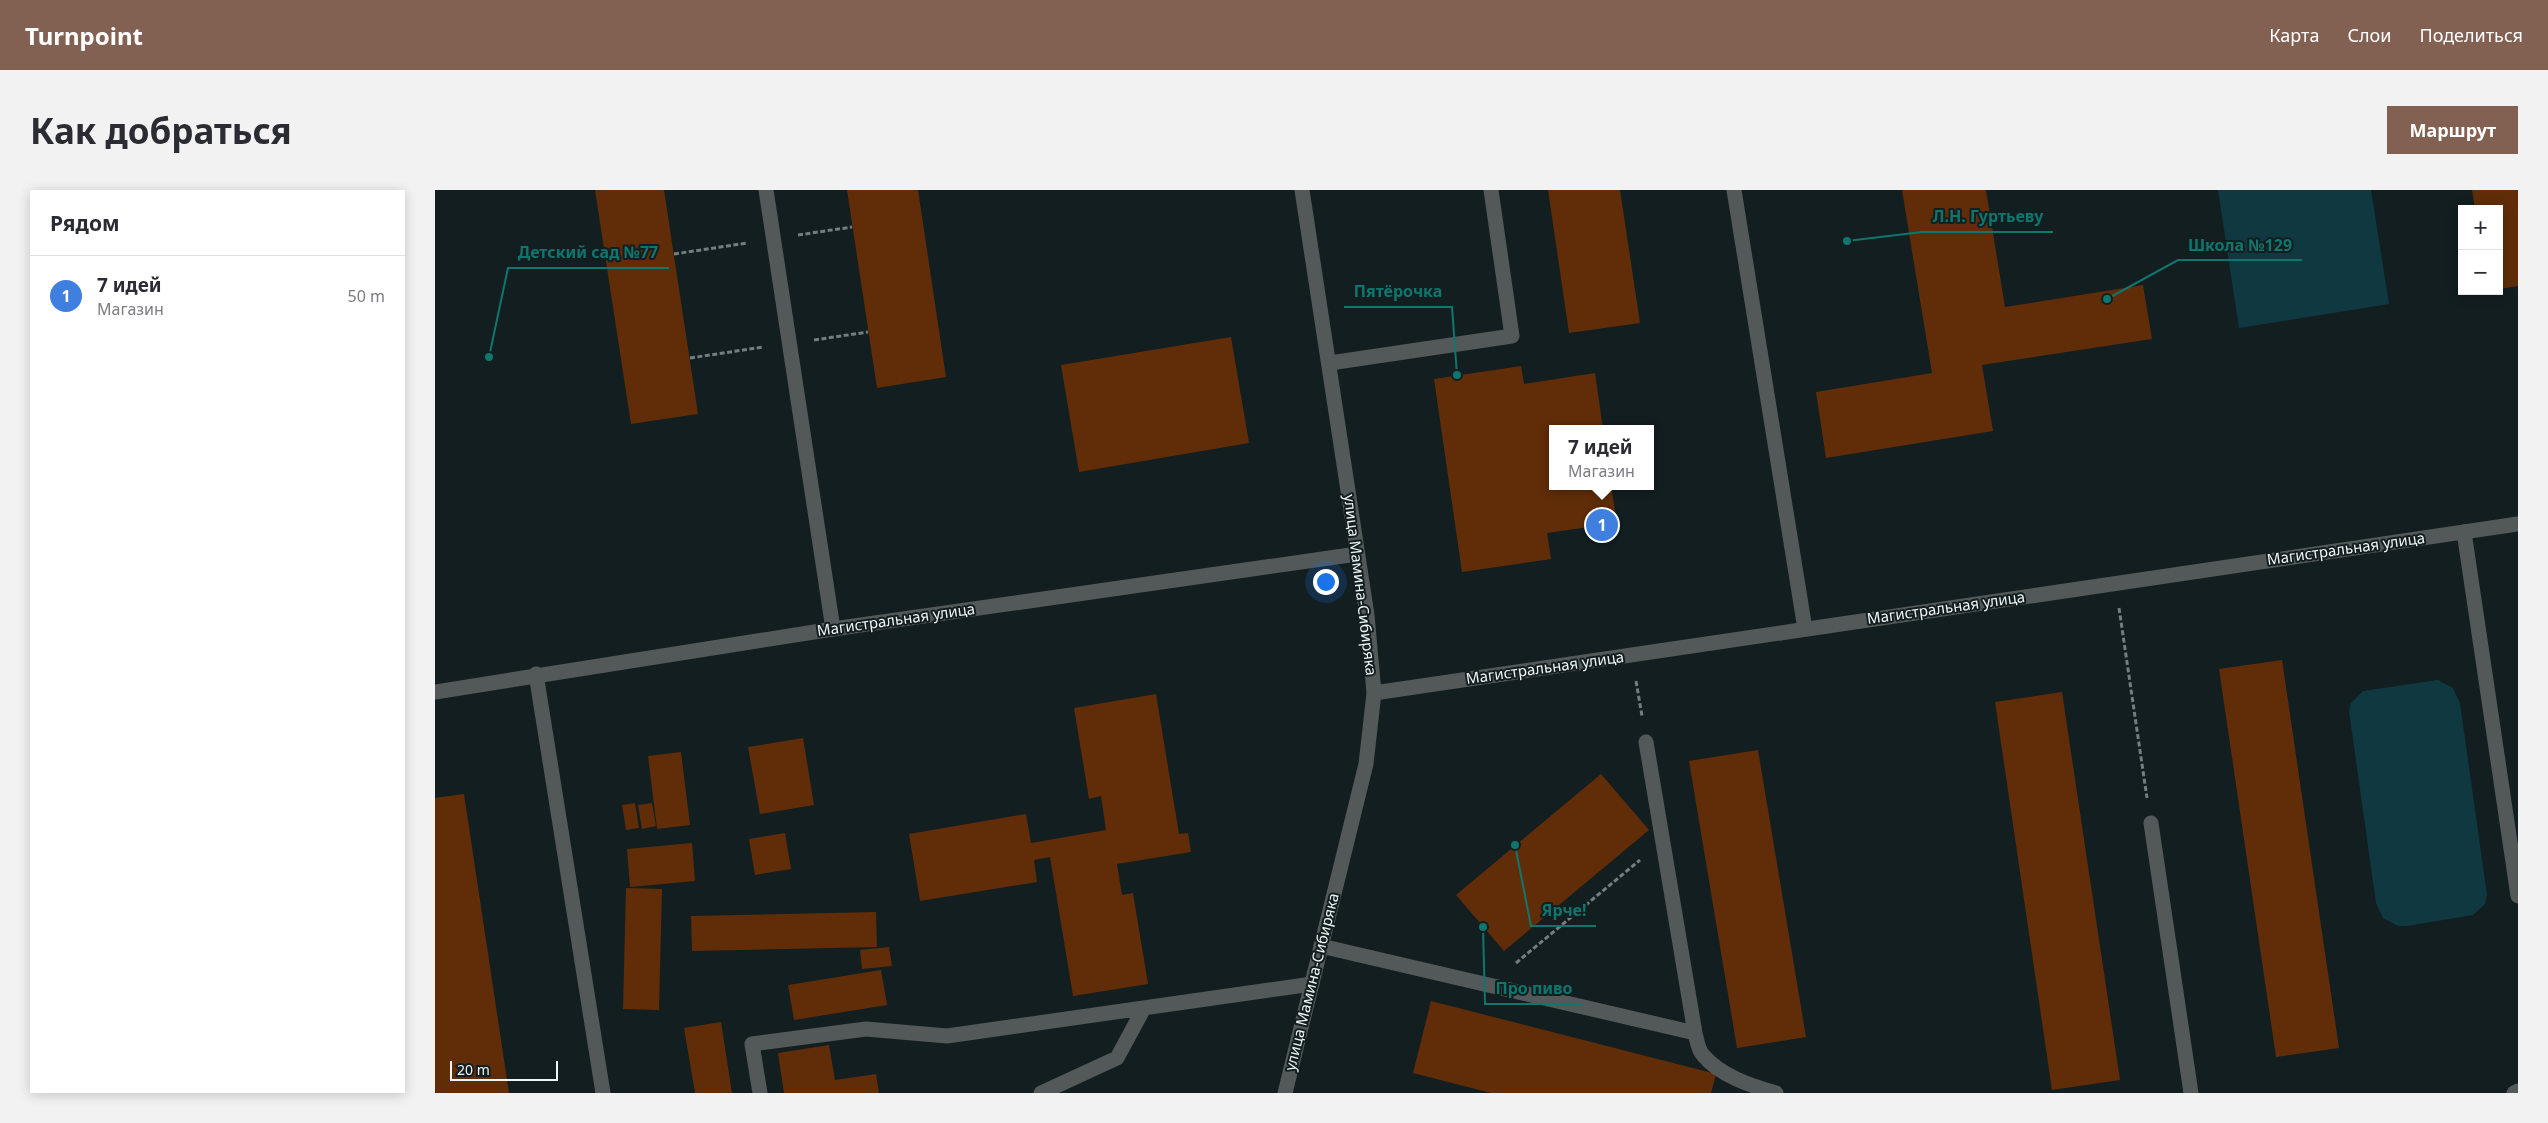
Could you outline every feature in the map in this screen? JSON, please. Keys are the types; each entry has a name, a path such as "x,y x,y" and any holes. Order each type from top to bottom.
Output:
{"street":[{"path":"766,190 833,629"},
{"name":"улица Мамина-Сибиряка","path":"1285,1093 1366,764 1374,693 1367,616 1330,363 1302,190"},
{"path":"1330,363 1512,336 1491,190"},
{"path":"1734,190 1805,629"},
{"name":"Магистральная улица","path":"1374,693 2518,524"},
{"path":"2464,532 2518,896"},
{"name":"Магистральная улица","path":"435,692 537,674 833,629 1357,554"},
{"path":"537,674 603,1093"},
{"path":"1646,742 1695,1033 1702,1055 1724,1072 1753,1090 1776,1093"},
{"path":"2151,823 2191,1093"},
{"path":"1321,946 1695,1033"},
{"path":"761,1093 752,1044 866,1029 947,1036 1311,984"},
{"path":"1041,1093 1117,1058 1144,1008"},
{"path":"2514,1093 2518,1091"}],"path":[{"path":"2115,583 2151,823"},
{"path":"1632,655 1646,742"},
{"path":"1489,986 1663,840"}],"shaded area":[{"path":"2218,190 2371,190 2389,304 2239,328"},
{"path":"2438,680 2453,688 2460,703 2487,895 2485,904 2473,915 2398,926 2383,918 2376,903 2349,711 2351,703 2363,691"}],"building":[{"path":"595,190 664,190 698,414 631,424"},
{"path":"847,190 918,190 946,377 877,388"},
{"path":"1548,190 1620,190 1640,323 1569,333"},
{"path":"1902,190 1986,190 2005,307 2143,285 2152,339 1982,365 1993,431 1826,458 1816,392 1932,373"},
{"path":"2472,190 2518,190 2518,286 2503,288 2503,205 2474,205"},
{"path":"1231,337 1249,443 1079,472 1061,365"},
{"path":"1521,366 1524,384 1595,373 1602,425 1549,425 1549,490 1612,490 1617,523 1547,533 1551,559 1462,572 1434,379"},
{"path":"2282,660 2339,1048 2276,1057 2219,669"},
{"path":"2062,692 2120,1080 2052,1090 1995,702"},
{"path":"1156,694 1179,834 1188,833 1191,852 1117,864 1122,895 1133,893 1148,984 1073,996 1050,857 1034,860 1037,882 920,901 909,834 1026,814 1031,843 1106,830 1101,796 1089,799 1074,708"},
{"path":"803,738 814,805 760,814 748,747"},
{"path":"1758,750 1806,1037 1737,1048 1689,761"},
{"path":"681,752 690,825 657,829 648,756"},
{"path":"1601,774 1649,830 1504,951 1456,895"},
{"path":"464,794 509,1093 435,1093 435,798"},
{"path":"635,803 639,828 626,830 622,805"},
{"path":"652,803 656,826 642,829 638,805"},
{"path":"785,833 791,869 755,875 749,839"},
{"path":"692,843 695,881 630,887 627,849"},
{"path":"626,888 662,889 659,1010 623,1009"},
{"path":"876,912 877,947 692,951 691,916"},
{"path":"889,947 892,966 862,969 860,950"},
{"path":"881,970 887,1005 794,1020 788,985"},
{"path":"1431,1001 1716,1074 1711,1093 1491,1093 1413,1073"},
{"path":"721,1022 732,1093 695,1093 684,1028"},
{"path":"829,1045 835,1080 876,1074 879,1093 784,1093 778,1053"}],"place":[{"name":"Л.Н. Гуртьеву","path":"1847,241"},
{"name":"Школа №129","path":"2107,299"},
{"name":"Детский сад №77","path":"489,357"},
{"name":"Пятёрочка","path":"1457,375"},
{"name":"7 идей","path":"1602,525"},
{"name":"Ярче!","path":"1515,845"},
{"name":"Про пиво","path":"1483,927"}]}
